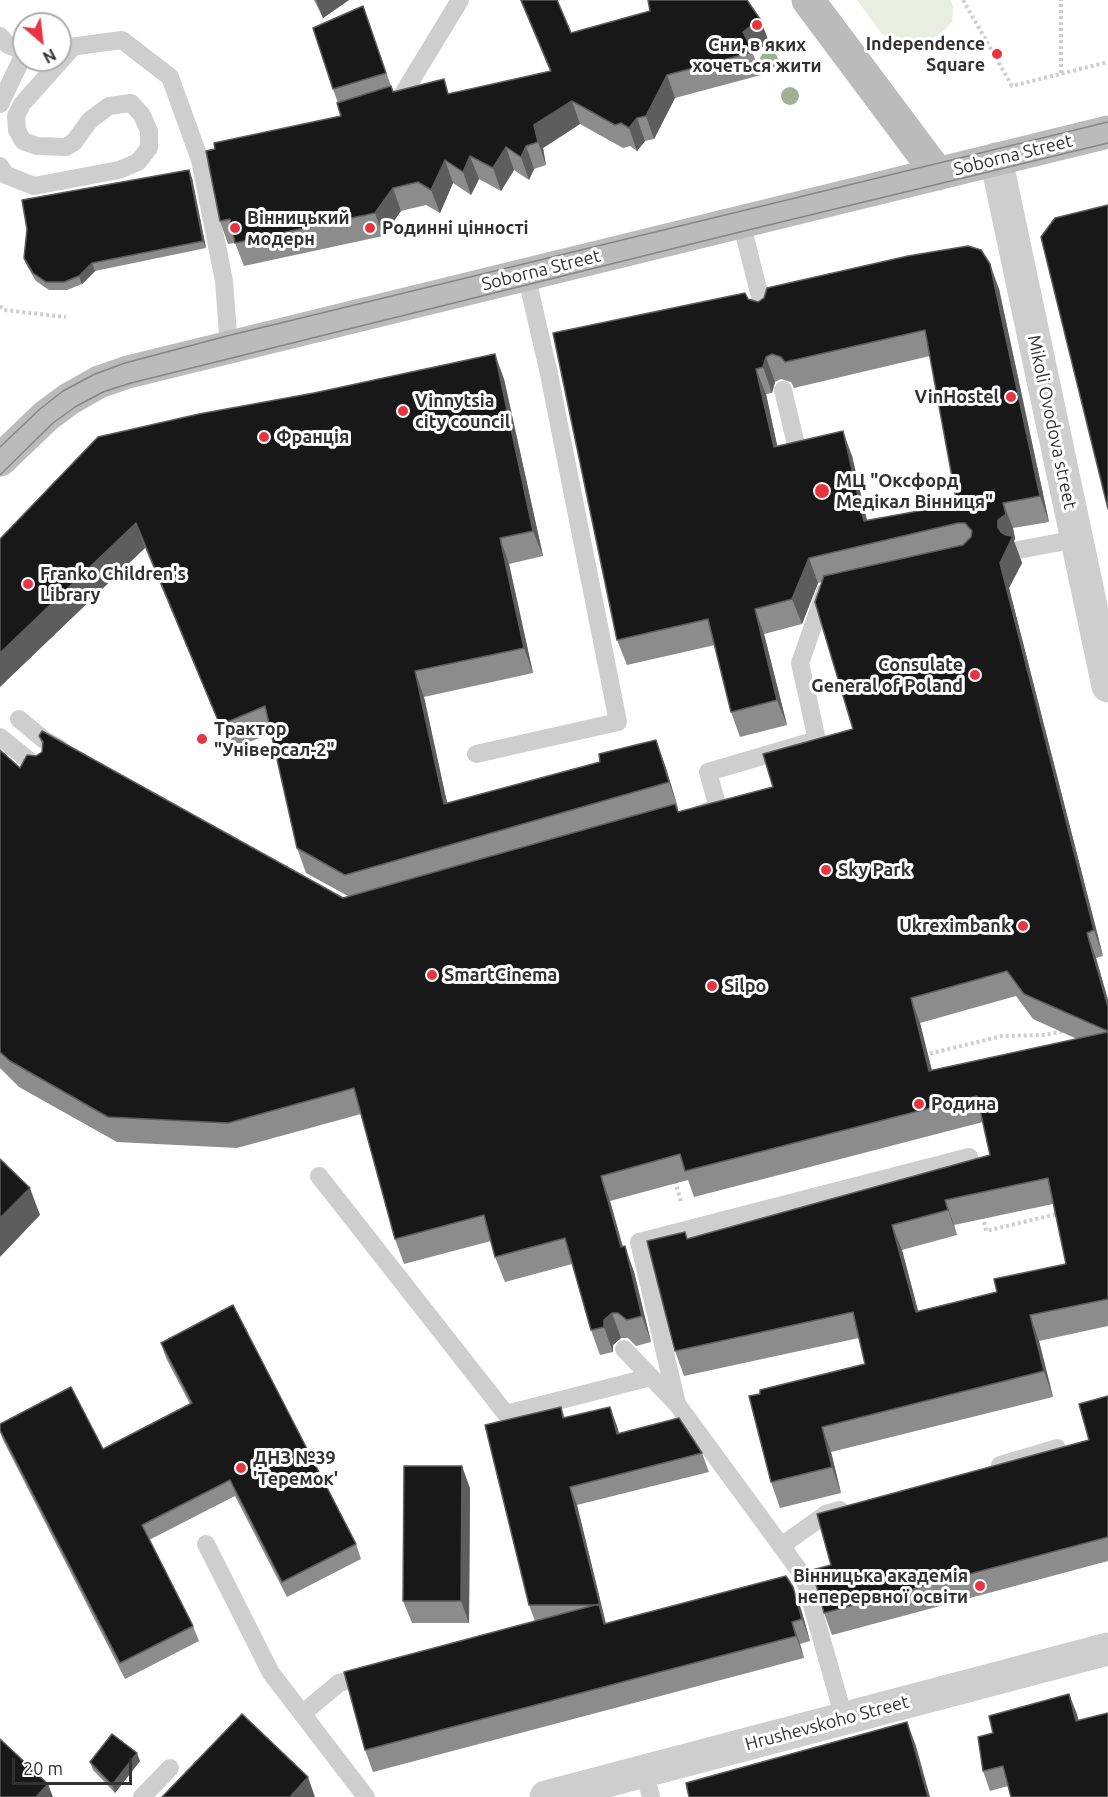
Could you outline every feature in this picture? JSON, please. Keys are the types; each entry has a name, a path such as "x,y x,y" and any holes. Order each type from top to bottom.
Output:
{"street":[{"path":"808,0 938,174"},
{"name":"Soborna Street","path":"0,460 46,416 69,399 99,382 128,372 1108,132"},
{"name":"Mikoli Ovodova street","path":"996,159 1107,676"},
{"name":"Hrushevskoho Street","path":"546,1797 648,1784 844,1718 1108,1649"}],"lane":[{"path":"368,107 401,97 460,0"},
{"path":"0,36 12,47"},
{"path":"72,47 122,40 170,77 206,158 224,281 229,347"},
{"path":"0,104 15,72"},
{"path":"0,166 6,175 34,186 119,170 138,162 149,148 149,130 142,115 131,103 109,106 90,120 74,142 66,147 37,146 23,141 17,130 16,116 22,104 48,72"},
{"path":"741,222 765,316"},
{"path":"476,754 618,722 549,374 526,274"},
{"path":"783,390 798,453"},
{"path":"1018,550 1077,539"},
{"path":"684,818 718,808 708,772 817,740 800,663 825,592 847,587"},
{"path":"19,719 43,739 74,756"},
{"path":"0,737 42,771"},
{"path":"677,1404 639,1242 969,1157"},
{"path":"319,1176 506,1414 651,1377"},
{"path":"624,1349 677,1404 804,1577 844,1718"},
{"path":"980,1470 1057,1448"},
{"path":"781,1546 826,1515 859,1505"},
{"path":"206,1544 271,1673 366,1797"},
{"path":"302,1714 339,1683 385,1672"},
{"path":"142,1797 170,1768"}],"path":[{"path":"963,0 1012,86 1108,62"},
{"path":"1061,0 1061,74"},
{"path":"0,306 4,310 66,317"},
{"path":"922,1056 1002,1036 1046,1035 1066,1030"},
{"path":"969,1157 986,1231 1064,1212"},
{"path":"674,1175 688,1229"}],"shaded area":[{"path":"857,0 951,0 952,22 939,35 924,42 895,41 882,34"}],"building":[{"path":"521,0 557,0 571,33 650,11 648,0 747,0 760,19 743,32 753,52 667,75 646,116 637,118 629,128 621,123 615,125 572,101 534,125 538,142 526,146 521,157 506,147 493,168 470,156 463,172 445,160 431,190 418,182 393,188 375,213 235,243 230,219 220,221 206,151 215,149 214,143 341,116 337,103 391,86 393,92 444,79 448,94 551,71"},
{"path":"363,6 386,73 333,89 313,28"},
{"path":"189,170 203,241 92,263 79,276 64,282 46,282 33,273 24,258 27,229 22,200"},
{"path":"1108,205 1108,509 1041,237 1055,218"},
{"path":"968,246 981,250 990,264 1040,496 1003,503 1006,514 998,520 998,527 1001,532 1012,538 1000,563 1094,930 1087,933 1108,1007 1108,1031 1024,994 1007,971 911,998 929,1071 1108,1032 1108,1299 1030,1315 1044,1371 822,1427 832,1467 771,1482 749,1396 760,1394 760,1390 865,1364 853,1312 675,1351 647,1241 685,1232 687,1239 990,1155 977,1096 685,1171 680,1154 601,1176 621,1247 625,1246 642,1316 627,1320 618,1313 612,1313 604,1320 604,1327 591,1330 565,1238 495,1257 484,1215 395,1239 354,1088 228,1123 108,1117 10,1061 0,1052 0,750 20,768 27,755 36,756 42,752 43,742 39,736 42,731 343,898 675,804 678,812 773,787 763,754 853,729 815,602 824,576 963,545 971,537 972,531 965,523 958,523 809,558 792,599 755,609 777,700 731,712 708,619 617,640 553,333 745,293 748,299 758,302 764,298 767,288 908,256","holes":["925,330 957,504 864,521 843,431 774,447 756,369 763,367 766,357 772,354 781,357 785,362","1048,1178 1066,1264 994,1279 997,1292 916,1312 892,1225 948,1210 945,1200"]},
{"path":"495,354 533,531 500,538 524,648 415,671 444,804 600,762 599,754 656,740 669,782 345,875 297,848 265,706 220,725 136,523 0,653 0,539 98,437 199,414 314,393"},
{"path":"0,1159 30,1188 0,1218"},
{"path":"233,1305 356,1544 282,1582 230,1480 142,1525 193,1626 120,1663 0,1430 0,1424 71,1387 103,1449 192,1403 161,1343"},
{"path":"1108,1396 1108,1537 824,1613 812,1570 831,1565 817,1514 1089,1440 1079,1404"},
{"path":"561,1407 563,1418 610,1407 617,1434 679,1418 702,1453 570,1487 600,1605 529,1605 485,1425"},
{"path":"404,1466 462,1466 461,1601 403,1601"},
{"path":"786,1576 793,1587 802,1619 792,1622 796,1636 365,1750 344,1672 599,1604 604,1624"},
{"path":"1069,1694 1076,1721 1108,1713 1108,1797 1011,1797 1003,1766 983,1771 978,1737 993,1733 989,1716"},
{"path":"242,1714 308,1777 290,1797 162,1797"},
{"path":"907,1722 928,1797 689,1797 686,1783"},
{"path":"112,1734 137,1753 112,1785 90,1762"},
{"path":"0,1739 48,1784 36,1797 0,1797"}],"tram line":[{"path":"0,447 40,409 63,391 95,374 125,363 227,336 1108,122"},
{"path":"0,475 53,423 75,407 103,392 131,383 1108,143"}],"place":[{"name":"Сни, в яких хочеться жити","path":"757,25"},
{"name":"Independence Square","path":"997,54"},
{"name":"Вінницький модерн","path":"235,228"},
{"name":"Родинні цінності","path":"370,228"},
{"name":"VinHostel","path":"1011,397"},
{"name":"Vinnytsia city council","path":"403,411"},
{"name":"Франція","path":"264,437"},
{"name":"МЦ \"Оксфорд Медікал Вінниця\"","path":"822,491"},
{"name":"Franko Children's Library","path":"28,584"},
{"name":"Consulate General of Poland","path":"975,675"},
{"name":"Трактор \"Універсал-2\"","path":"202,739"},
{"name":"Sky Park","path":"826,870"},
{"name":"Ukreximbank","path":"1023,926"},
{"name":"SmartCinema","path":"432,975"},
{"name":"Silpo","path":"712,986"},
{"name":"Родина","path":"919,1104"},
{"name":"ДНЗ №39 'Теремок'","path":"241,1468"},
{"name":"Вінницька академія неперервної освіти","path":"980,1586"}]}
